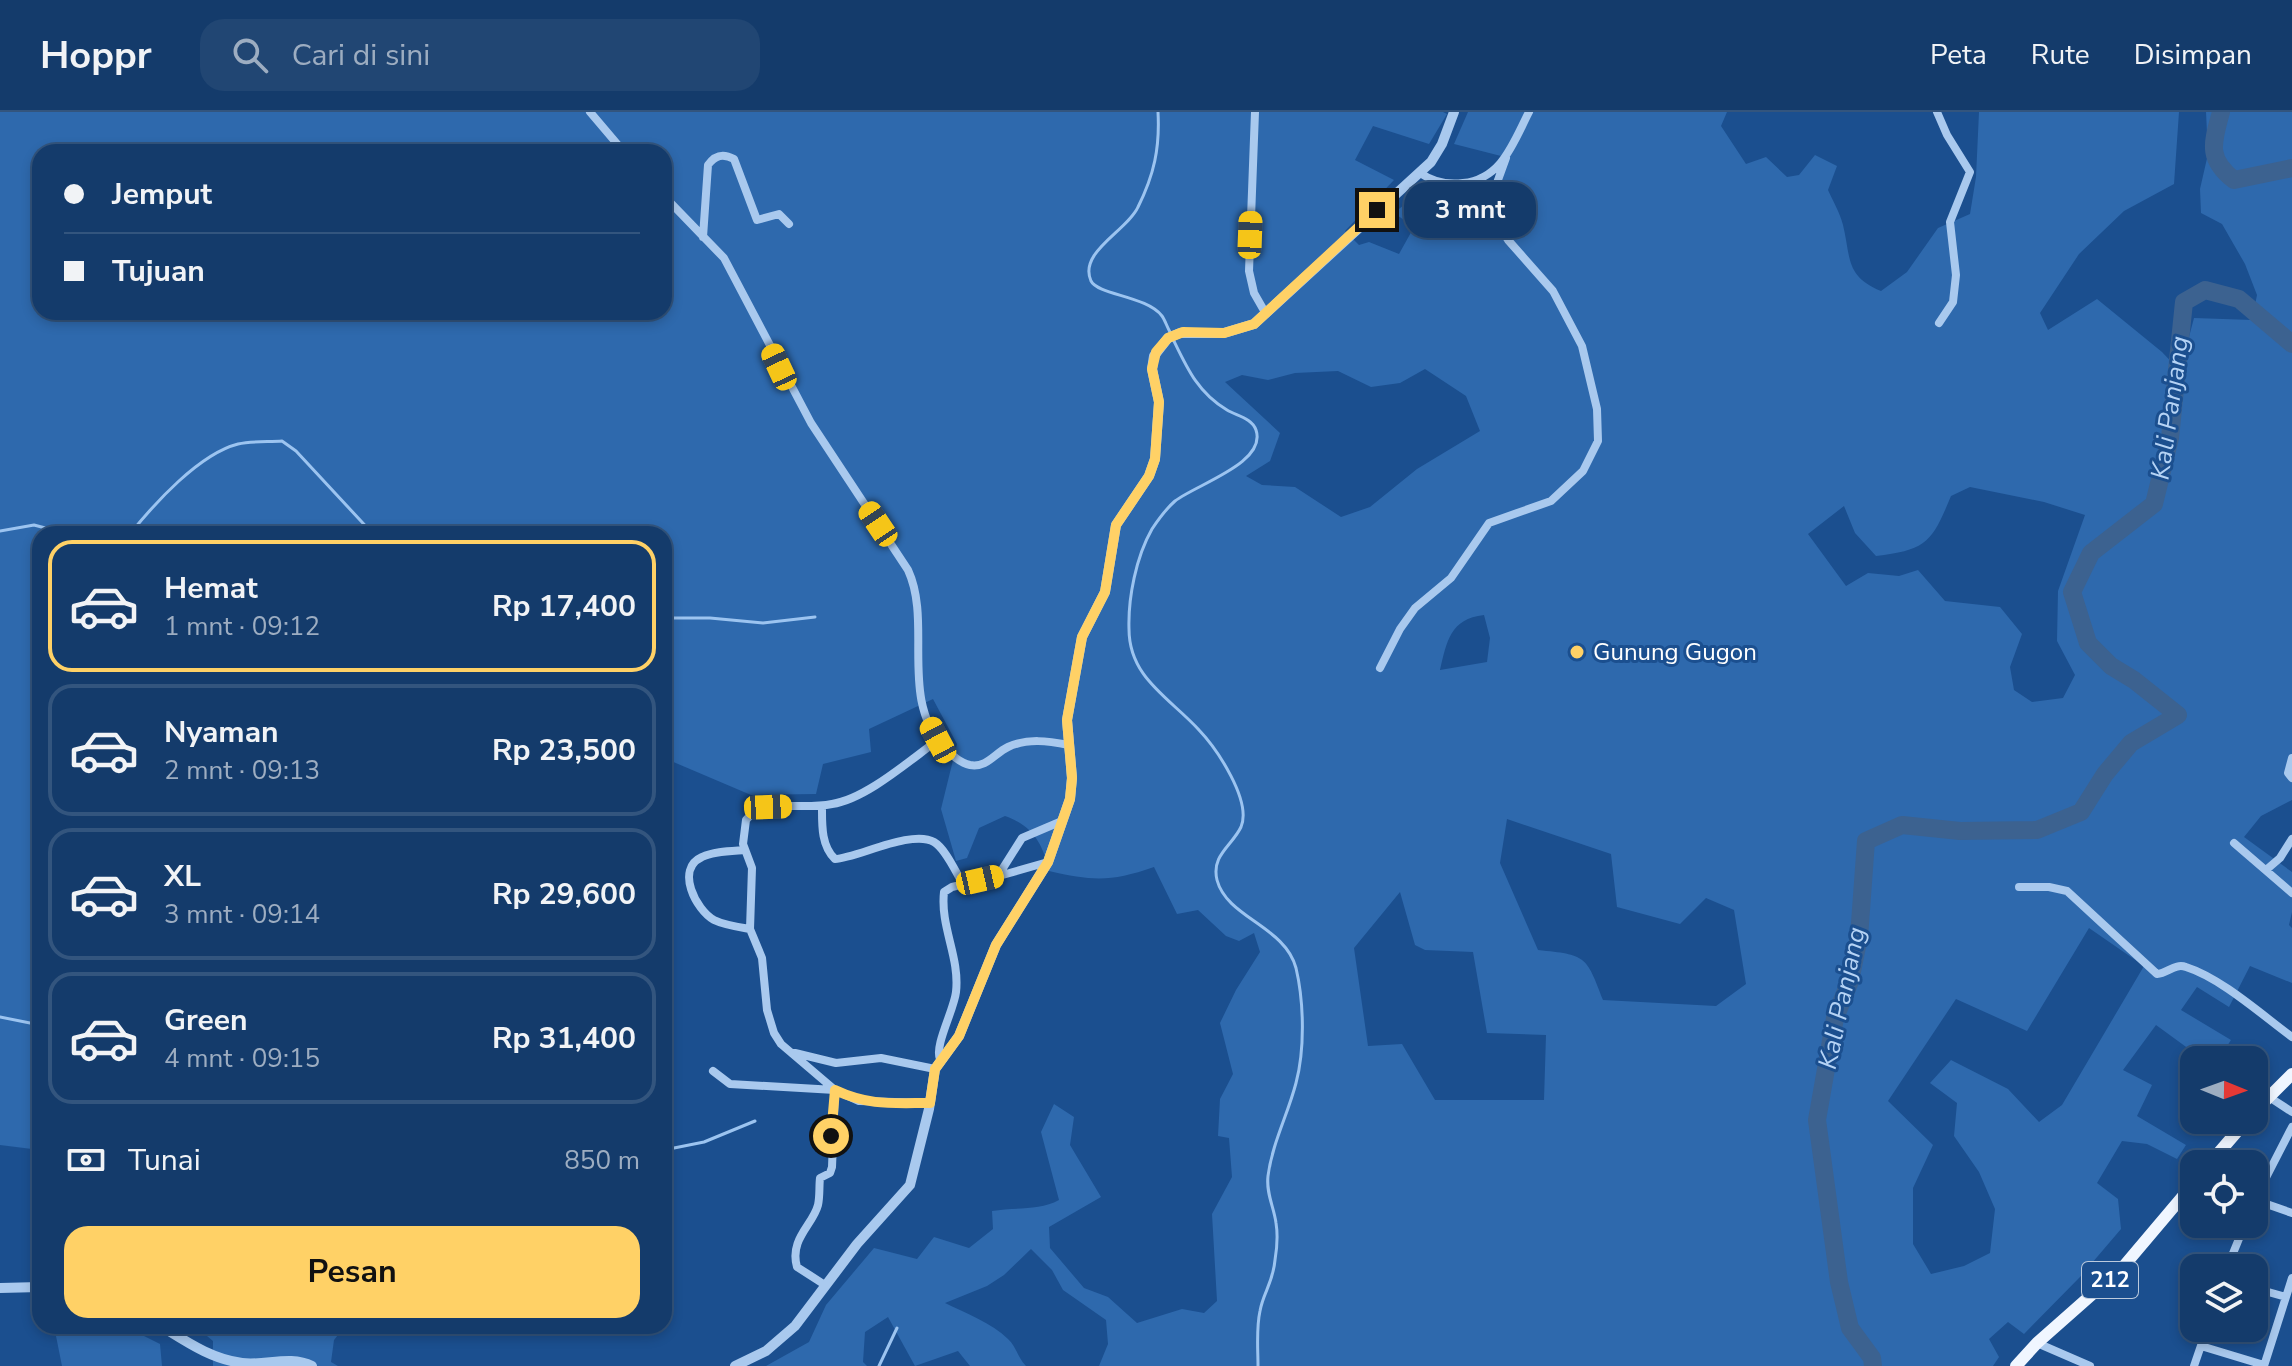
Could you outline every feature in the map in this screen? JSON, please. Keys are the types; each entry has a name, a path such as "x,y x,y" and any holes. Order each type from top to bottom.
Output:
{"main road":[{"path":"2269,1097 2292,1074"},
{"path":"2221,1150 2235,1134"},
{"name":"212","path":"2016,1366 2037,1343 2123,1267 2180,1200"}],"street":[{"path":"590,112 617,144"},
{"path":"1255,112 1249,271 1254,293 1266,314"},
{"path":"937,1064 959,1036 996,945 1048,862 1062,821 1072,778 1067,720 1077,658 1086,628 1105,592 1116,525 1154,464 1159,396 1152,365 1156,352 1171,336 1186,331 1236,331 1254,324 1420,173 1442,144 1454,112"},
{"path":"1380,668 1415,608 1451,578 1489,523 1551,501 1583,471 1593,457 1598,441 1592,381 1576,333 1553,291 1508,240 1498,224 1494,191 1529,112"},
{"path":"1937,112 1970,172 1950,222 1956,275 1953,302 1939,323"},
{"path":"703,237 708,165 713,158 721,155 734,159 757,220 779,214 789,224"},
{"path":"1420,173 1445,184 1477,181 1492,174 1506,158"},
{"path":"672,204 729,267 811,423 911,578 915,591 917,670 927,720 938,740 969,765 988,761 1009,747 1026,742 1069,745"},
{"path":"930,1103 874,1104 859,1101 835,1090 781,1044 769,1021 762,958 750,929 752,868 742,833 751,811 763,807 822,806 853,797 938,740"},
{"path":"2292,758 2288,773 2292,778"},
{"path":"822,806 826,844 828,852 835,859 869,847 924,839 937,844 963,884"},
{"path":"998,876 1022,838 1062,821"},
{"path":"2266,870 2280,858 2292,839"},
{"path":"2234,843 2292,893"},
{"path":"745,850 724,851 697,860 691,883 694,899 711,918 750,929"},
{"path":"735,1366 766,1351 787,1334 910,1185 930,1103 938,1048 953,1009 957,982 943,920 946,890 1048,862"},
{"path":"2019,887 2049,887 2067,891 2157,974 2176,966 2186,966 2207,976 2292,1037"},
{"path":"791,1052 836,1063 881,1058 937,1064"},
{"path":"713,1071 730,1084 835,1090"},
{"path":"825,1285 797,1267 795,1256 802,1232 818,1204 820,1178 828,1174 832,1167 835,1090"},
{"path":"2269,1097 2292,1112"},
{"path":"2268,1174 2292,1127"},
{"path":"2268,1205 2292,1213"},
{"path":"2201,1346 2264,1366 2292,1278"},
{"path":"0,1288 32,1287"},
{"path":"2268,1292 2286,1297"},
{"path":"175,1334 223,1359 252,1363 296,1361 312,1366"},
{"path":"2194,1366 2202,1342"},
{"path":"2037,1343 2090,1366"}],"shaded area":[{"path":"0,112 1443,112 1447,114 1429,144 1373,126 1355,160 1394,180 1345,231 1359,245 1369,242 1399,254 1414,227 1394,213 1424,189 1492,188 1501,156 1454,144 1468,112 1727,112 1721,126 1746,164 1766,157 1787,177 1799,175 1815,155 1837,166 1828,190 1842,221 1852,265 1861,279 1881,291 1907,272 1938,228 1970,214 1976,177 1979,112 2179,112 2174,184 2124,211 2079,254 2040,313 2048,330 2097,299 2162,352 2180,371 2194,318 2252,320 2257,295 2245,264 2222,224 2201,213 2200,189 2208,154 2206,112 2292,112 2292,800 2261,816 2244,837 2292,872 2289,925 2292,928 2292,983 2250,966 2229,1007 2197,987 2181,1010 2231,1040 2227,1046 2185,1046 2156,1025 2123,1070 2152,1085 2137,1116 2186,1145 2177,1159 2147,1144 2122,1141 2097,1183 2118,1199 2121,1229 2080,1277 2024,1334 2008,1322 1989,1339 1999,1357 1993,1366 1099,1366 1108,1344 1106,1320 1063,1290 1052,1270 1031,1249 1004,1275 987,1286 945,1303 1002,1333 1026,1366 970,1366 958,1351 915,1366 888,1317 865,1332 863,1362 867,1366 766,1366 809,1342 826,1305 874,1248 917,1259 934,1237 969,1248 993,1229 992,1211 1035,1207 1059,1200 1041,1132 1054,1104 1074,1117 1070,1145 1101,1197 1049,1227 1050,1248 1084,1288 1108,1297 1137,1323 1182,1309 1204,1313 1217,1301 1212,1214 1232,1177 1229,1138 1218,1136 1220,1099 1233,1074 1220,1023 1260,952 1254,933 1239,941 1226,936 1198,910 1177,914 1154,867 1102,878 1049,871 1044,852 1035,837 1023,825 1005,816 979,828 967,858 956,861 941,809 957,744 933,699 869,729 871,752 823,764 816,794 751,795 672,761 672,526 32,526 32,1149 0,1145","holes":["1425,369 1466,396 1480,431 1417,469 1370,507 1341,517 1295,487 1262,485 1246,476 1270,461 1280,433 1225,382 1242,375 1268,380 1295,373 1338,371 1371,387 1400,383","1970,487 2044,502 2085,515 2058,591 2057,641 2075,675 2063,698 2032,702 2014,690 2010,667 2022,634 2000,607 1945,601 1918,570 1899,576 1868,573 1846,586 1808,534 1844,506 1855,533 1876,556 1907,551 1926,541 1932,534 1951,496","1484,615 1490,638 1487,662 1440,670 1452,633 1464,621","1507,819 1611,854 1617,907 1680,924 1706,898 1734,910 1746,984 1716,1006 1603,1000 1588,966 1582,960 1538,950 1500,863","1400,892 1415,945 1425,950 1473,952 1487,1033 1546,1035 1544,1100 1435,1100 1402,1044 1368,1046 1354,948","2089,928 2144,966 2062,1105 2039,1122 2008,1089 1951,1060 1930,1083 1957,1103 1954,1136 1979,1172 1995,1209 1990,1253 1964,1266 1931,1274 1913,1244 1913,1188 1933,1145 1888,1101 1956,999 2027,1031"]},
{"path":"56,1334 140,1334 160,1344 162,1366 62,1366"},
{"path":"205,1334 339,1334 334,1340 331,1362 338,1366 213,1366 213,1341"}],"waterway":[{"path":"1158,112 1157,149 1144,195 1132,216 1097,251 1089,270 1095,286 1155,309 1170,332"},
{"name":"Kali Panjang","path":"2221,112 2214,141 2215,157 2234,180 2292,168"},
{"name":"Kali Panjang","path":"1873,1366 1872,1358 1850,1328 1839,1282 1817,1120 1835,1018 1850,981 1859,937 1866,841 1902,825 1960,831 2037,830 2081,812 2105,774 2131,743 2178,715 2111,666 2088,643 2072,592 2091,553 2154,504 2170,438 2184,302 2205,290 2239,299 2292,344"},
{"path":"1173,339 1201,388 1227,410 1248,420 1256,430 1257,442 1251,453 1228,472 1175,501 1152,529 1134,578 1129,629 1131,646 1144,674 1206,739 1231,776 1242,804 1241,827 1217,864 1217,880 1223,893 1232,904 1280,942 1290,954 1299,981 1301,1055 1296,1083 1268,1176 1277,1242 1272,1275 1259,1318 1258,1366"},
{"path":"137,526 164,495 208,458 238,444 282,441 296,451 366,526"},
{"path":"0,531 38,526"},
{"path":"672,618 763,623 815,617"},
{"path":"0,1017 32,1023"},
{"path":"672,1148 704,1142 755,1121"},
{"path":"879,1366 897,1328"}],"place":[{"name":"Gunung Gugon","path":"1577,652"}],"route":[{"path":"831,1136 835,1090 874,1104 930,1103 935,1069 959,1036 996,945 1048,862 1070,799 1072,778 1067,720 1082,637 1105,592 1116,525 1149,476 1155,459 1159,402 1152,365 1156,352 1168,338 1186,331 1224,333 1254,324 1377,210"}]}
